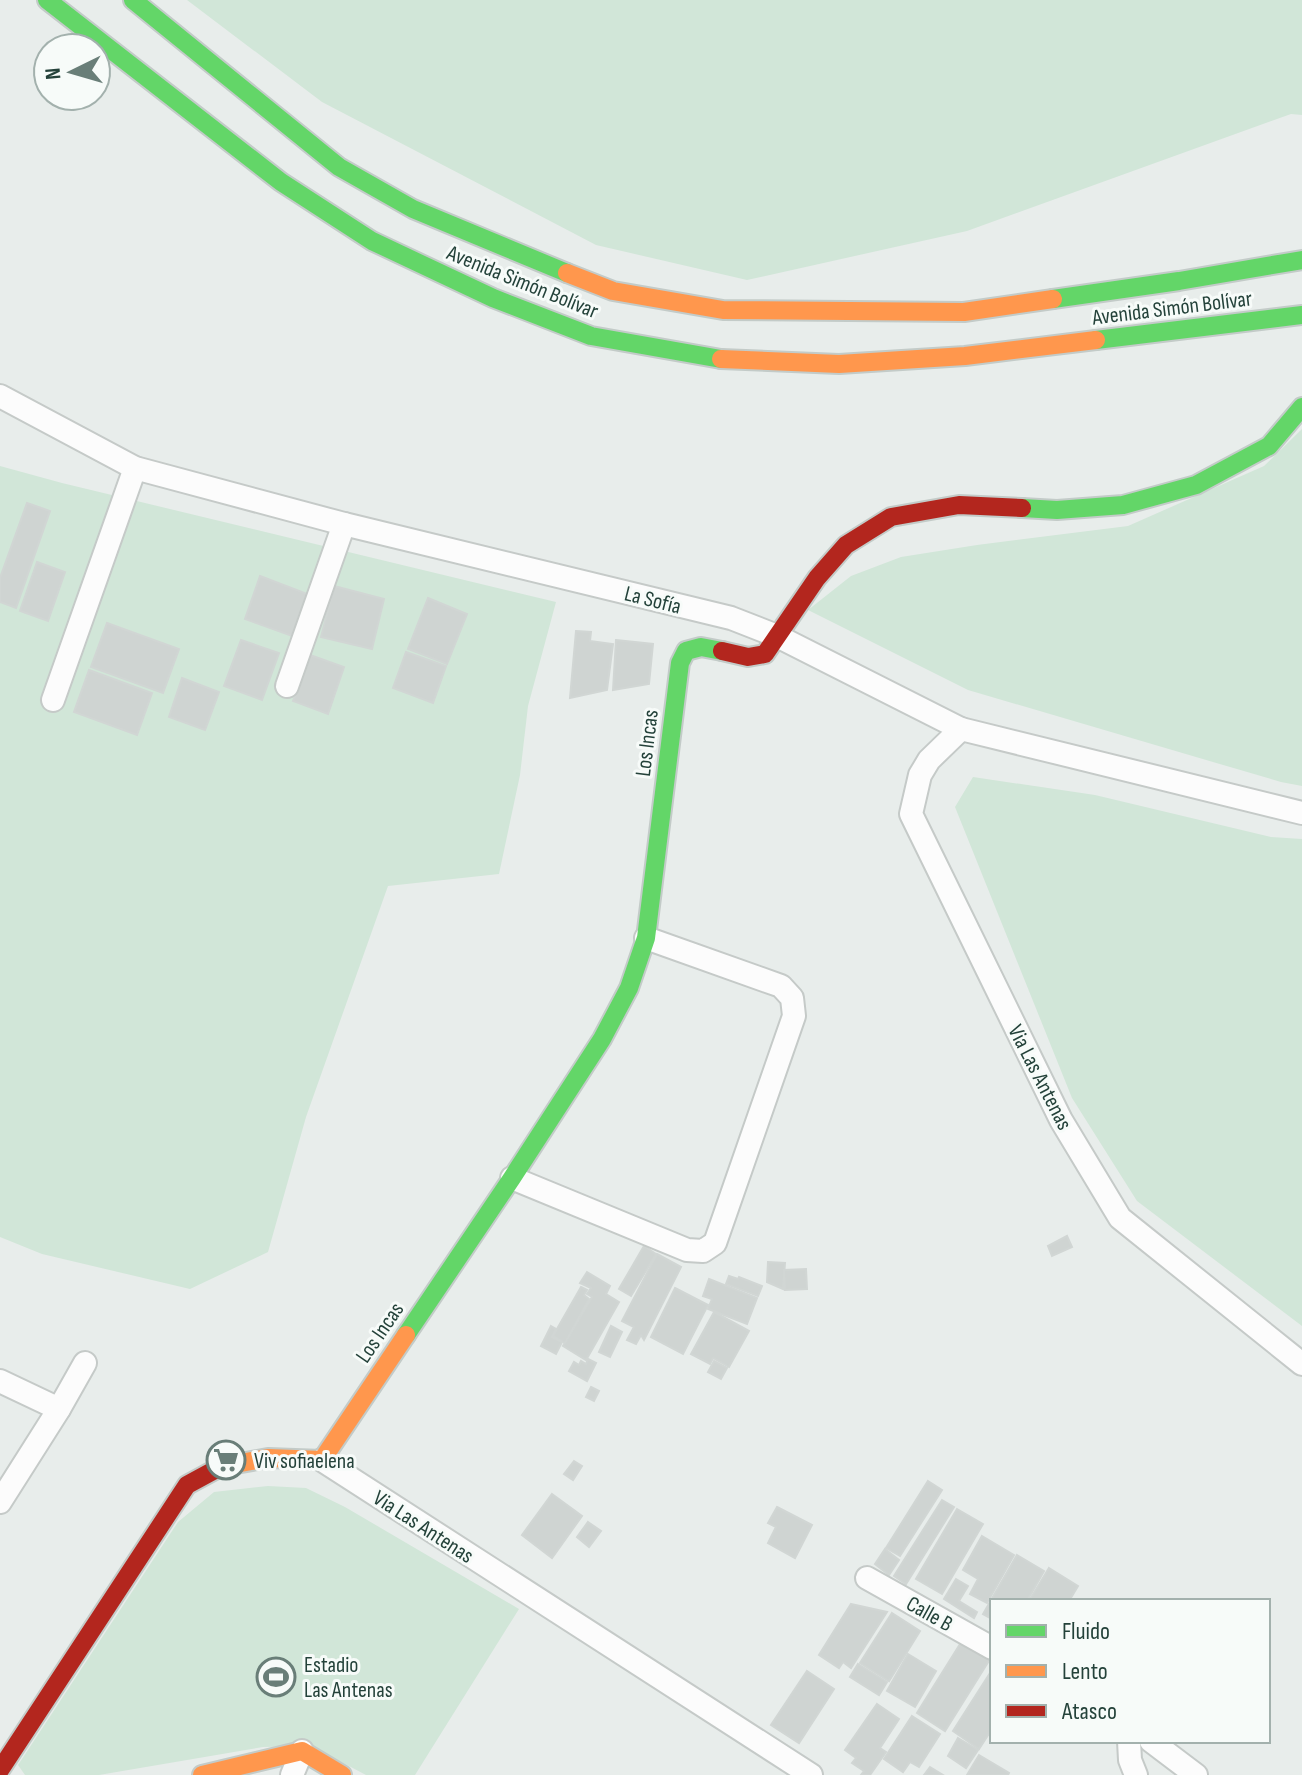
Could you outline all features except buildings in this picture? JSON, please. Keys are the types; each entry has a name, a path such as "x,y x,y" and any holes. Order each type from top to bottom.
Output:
{"main road":[{"name":"Avenida Simón Bolívar","path":"47,0 281,182 372,241 493,298 591,336 713,359 839,364 965,356 1302,315"},
{"name":"Avenida Simón Bolívar","path":"133,0 339,167 413,209 613,291 723,310 964,312 1302,260"},
{"name":"Los Incas","path":"322,1460 512,1178 602,1039 629,988 646,938 680,663 686,651 701,647 748,657 765,654 817,578 846,545 891,517 959,505 1057,510 1123,505 1196,485 1269,446 1302,407"},
{"path":"0,1770 187,1485 222,1466 268,1458 322,1460"},
{"path":"202,1775 302,1751 342,1775"}],"street":[{"name":"La Sofía","path":"0,396 135,468 344,524 731,618 777,636 961,729 1302,813"},
{"path":"53,700 135,468"},
{"path":"287,686 344,524"},
{"name":"Via Las Antenas","path":"961,729 929,760 920,775 911,814 1061,1120 1120,1218 1302,1364"},
{"path":"512,1178 687,1250 703,1251 715,1243 794,1016 792,998 781,986 646,938"},
{"path":"0,1502 85,1363"},
{"path":"0,1381 59,1409"},
{"name":"Via Las Antenas","path":"322,1460 811,1775"},
{"name":"Calle B","path":"867,1578 990,1647"},
{"path":"1129,1743 1130,1760 1136,1775"},
{"path":"1154,1743 1196,1775"},
{"path":"292,1775 302,1751"}],"green space":[{"path":"187,0 1302,0 1302,115 1291,114 967,231 747,280 596,245 322,102"},
{"path":"1302,429 1302,786 968,690 808,610 851,576 901,557 1128,526 1264,466"},
{"path":"0,466 556,602 528,706 520,775 499,874 388,886 306,1117 268,1252 190,1289 42,1254 0,1237"},
{"path":"973,777 1095,795 1271,837 1302,839 1302,1326 1137,1201 1072,1098 955,807"},
{"name":"Estadio Las Antenas","path":"268,1486 306,1488 345,1507 519,1609 415,1775 366,1775 311,1746 263,1747 99,1775 25,1775 18,1765 178,1522 214,1492"}],"traffic: fast":[{"path":"47,0 281,182 372,241 493,298 591,336 721,359"},
{"path":"133,0 339,167 413,209 567,273"},
{"path":"1053,299 1302,260"},
{"path":"1096,340 1302,315"},
{"path":"1022,508 1057,510 1123,505 1196,485 1269,446 1302,407"},
{"path":"406,1335 602,1039 629,988 646,938 680,663 686,651 701,647 722,651"}],"traffic: slow":[{"path":"567,273 613,291 723,310 964,312 1053,299"},
{"path":"721,359 839,364 965,356 1096,340"},
{"path":"230,1465 268,1458 322,1460 406,1335"},
{"path":"202,1775 302,1751 342,1775"}],"traffic: jam":[{"path":"722,651 748,657 765,654 817,578 846,545 891,517 959,505 1022,508"},
{"path":"0,1770 187,1485 222,1466 230,1465"}],"place":[{"name":"Viv sofiaelena","path":"226,1460"},
{"name":"Estadio Las Antenas","path":"276,1677"}]}
